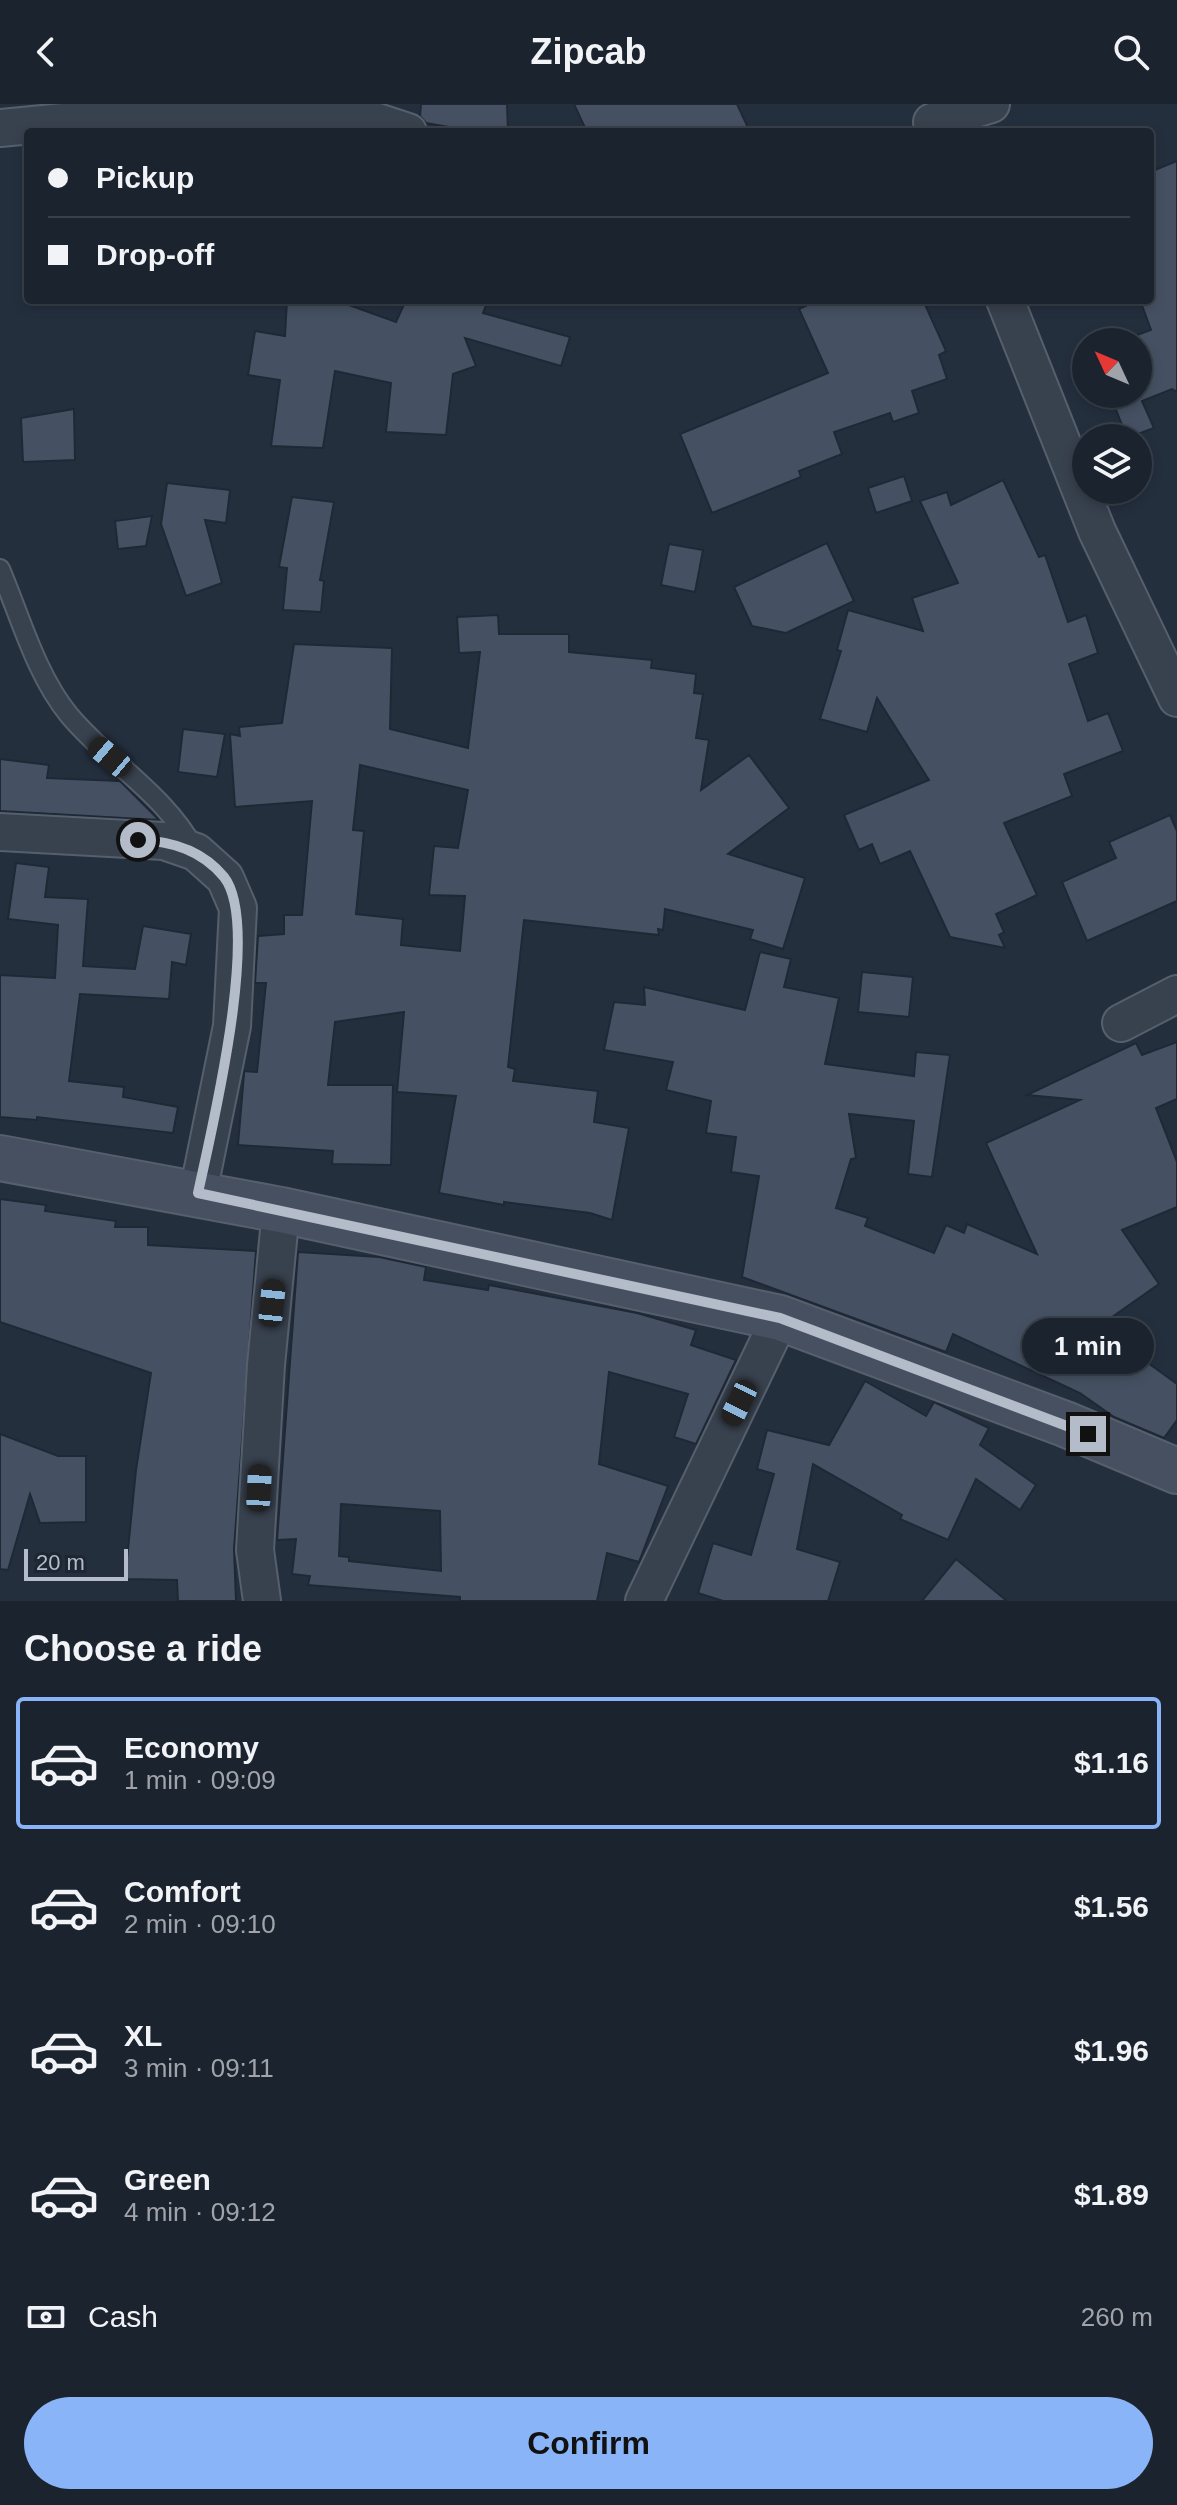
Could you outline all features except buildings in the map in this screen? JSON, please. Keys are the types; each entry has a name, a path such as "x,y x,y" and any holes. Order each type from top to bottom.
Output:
{"main road":[{"path":"0,1158 281,1210 780,1318 1170,1461"}],"street":[{"path":"931,119 991,104"},
{"path":"0,128 115,117 235,117 300,109 356,115 396,128"},
{"path":"1007,304 1097,531 1177,698"},
{"path":"0,832 164,841 196,852 225,878 238,908 232,1026 198,1193"},
{"path":"1121,1023 1177,994"},
{"path":"262,1601 255,1550 266,1365 281,1210"},
{"path":"644,1601 780,1318"}],"lane":[{"path":"0,569 45,676 66,711 95,745 160,800 182,826 196,852"}],"route":[{"path":"138,840 164,841 196,852 225,878 238,908 232,1026 198,1193 780,1318 1088,1434"}]}
